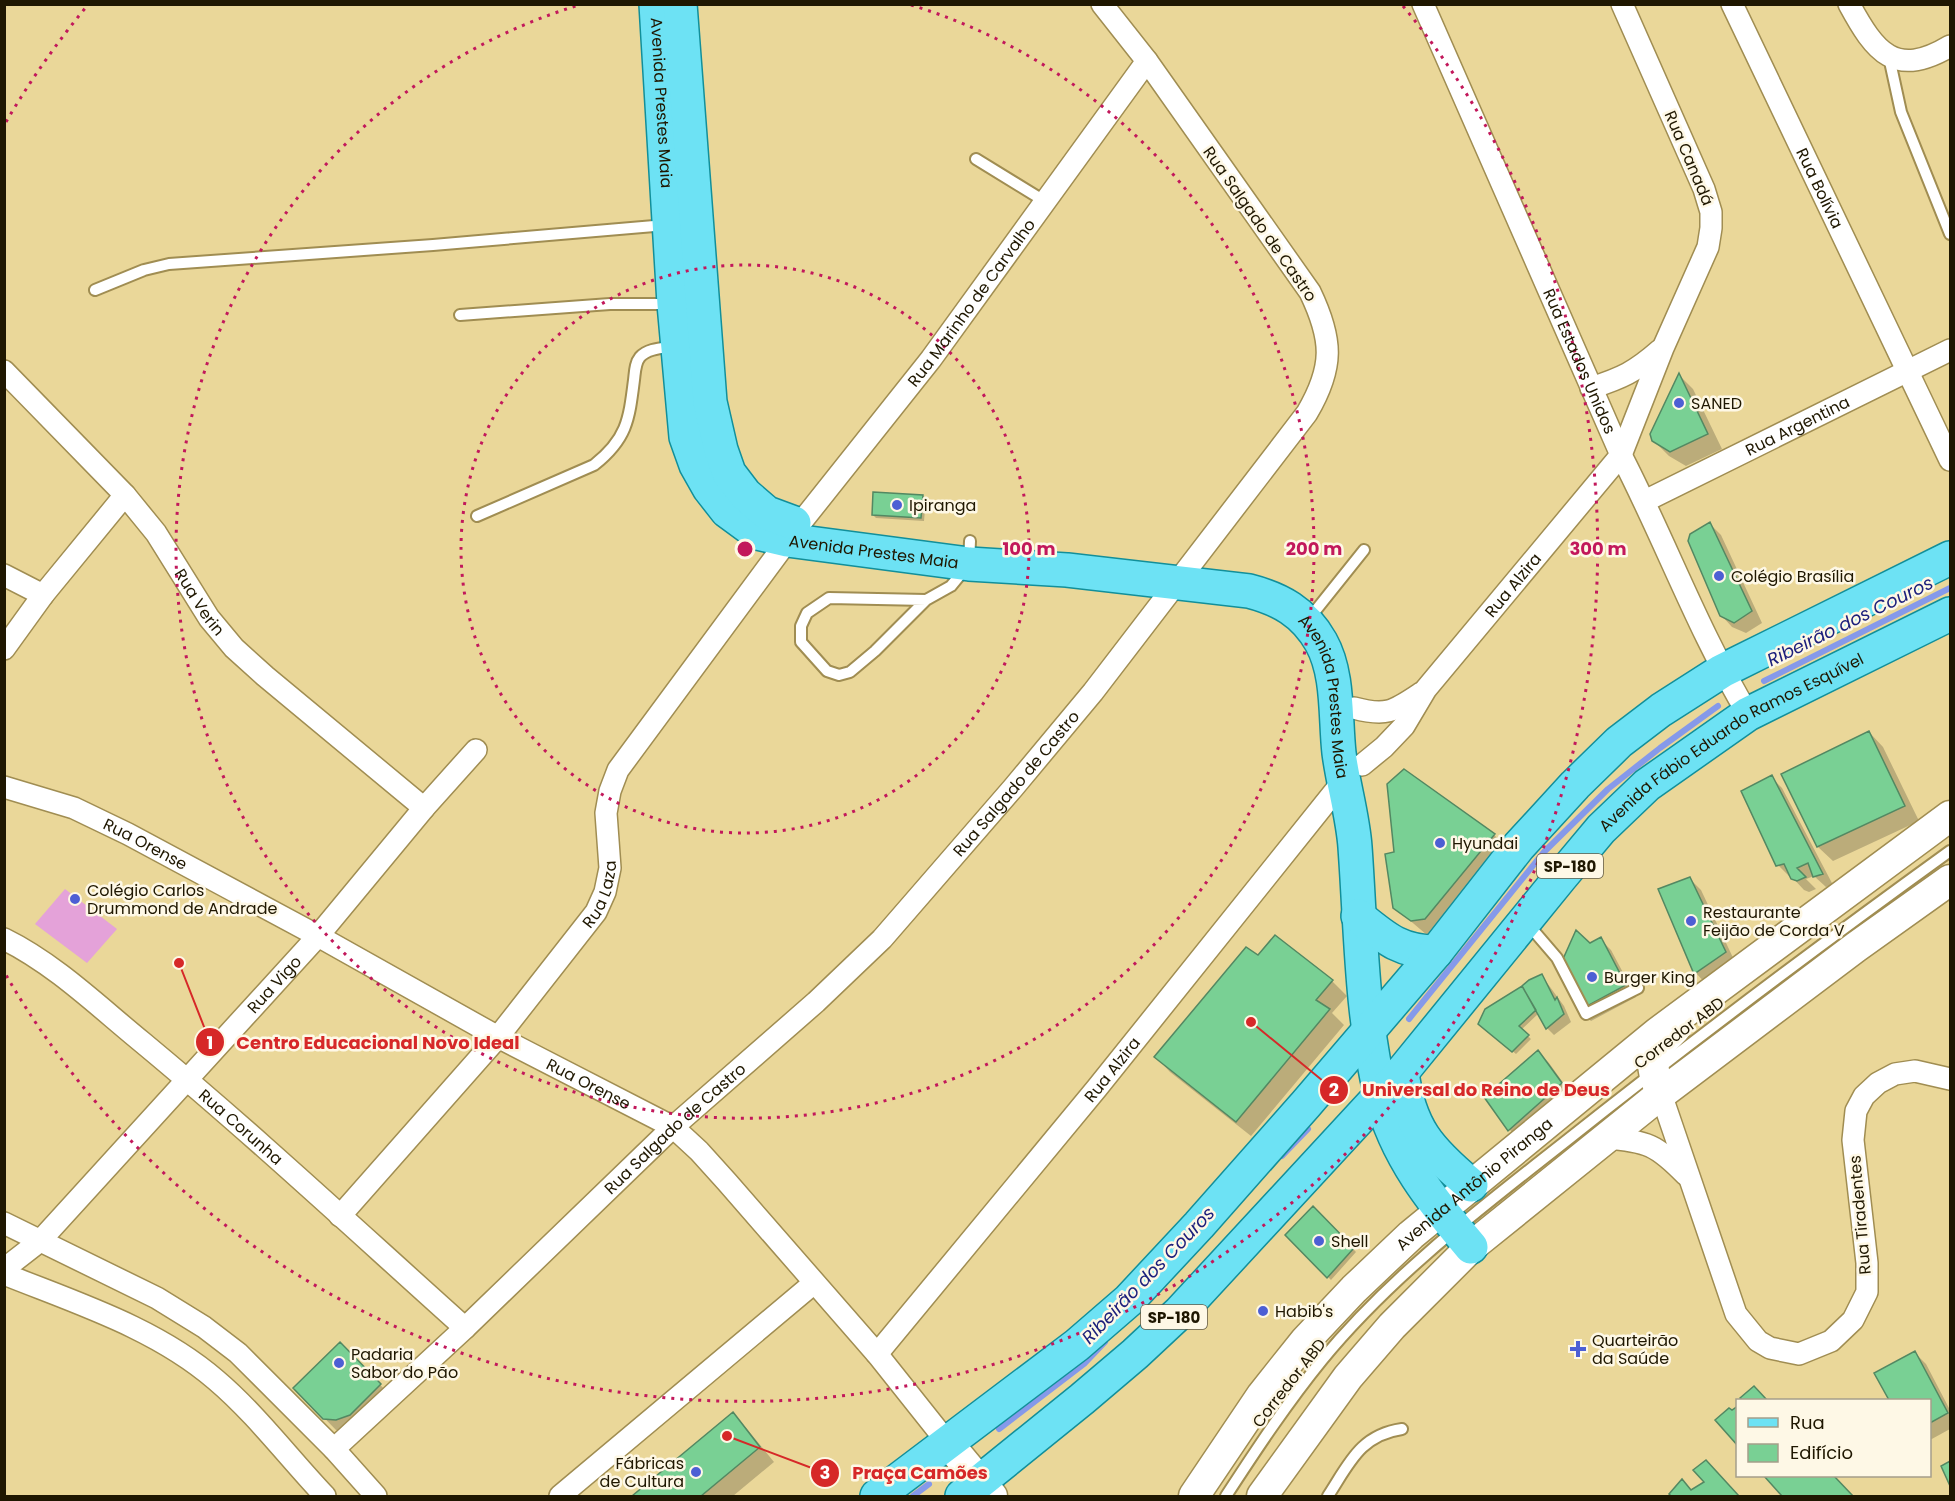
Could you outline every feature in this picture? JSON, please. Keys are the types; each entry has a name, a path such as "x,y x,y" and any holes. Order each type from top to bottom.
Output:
{"main road":[{"name":"Avenida Prestes Maia","path":"656,4 674,304 686,437 696,465 709,488 727,511 757,533 793,532 969,552 1056,548 1184,574 1229,568 1269,575 1290,583 1312,615 1343,641 1349,666 1354,708 1348,765"},
{"name":"Avenida Prestes Maia","path":"680,4 710,402 715,429 729,473 745,494 766,513 793,532"},
{"name":"SP-180","path":"877,1497 1077,1345 1128,1300 1199,1225 1436,952 1519,846 1575,784 1619,742 1661,710 1722,671 1950,558"},
{"name":"Avenida Fábio Eduardo Ramos Esquível","path":"978,1492 1180,1312 1412,1060 1525,920 1601,830 1633,797 1748,714 1950,614"},
{"name":"Avenida Prestes Maia","path":"1312,615 1327,658 1348,765 1365,818 1355,845 1358,916 1369,1029 1380,1095 1399,1148 1415,1175 1455,1229"},
{"name":"Avenida Antônio Piranga","path":"1262,1497 1348,1377 1392,1326 1455,1229 1471,1185 1657,1033 1950,816"},
{"name":"Avenida Antônio Piranga","path":"1194,1497 1262,1395 1305,1341 1354,1289 1606,1138 1657,1083 1950,880"},
{"path":"1358,916 1388,940 1408,950 1436,952"},
{"path":"1657,1083 1654,1057 1657,1049 1718,988"},
{"path":"1369,1029 1376,1036 1404,1049 1412,1060 1405,1095 1411,1115 1422,1136 1437,1155 1471,1185"},
{"name":"Rua Orense","path":"947,1442 978,1492"}],"street":[{"name":"Rua Salgado de Castro","path":"334,1449 465,1328 673,1128 816,1002 882,939 1086,700 1307,413 1320,391 1327,369 1328,344 1322,317 1310,292 1147,61 1102,4"},
{"name":"Rua Estados Unidos","path":"1423,4 1621,454 1645,501 1722,671 1748,714"},
{"name":"Rua Canadá","path":"1621,454 1663,348 1708,247 1712,228 1711,212 1704,189 1622,4"},
{"name":"Rua Bolívia","path":"1732,4 1950,460"},
{"path":"1849,4 1863,30 1889,57 1910,61 1928,57 1950,46"},
{"name":"Rua Marinho de Carvalho","path":"793,532 931,359 1147,61"},
{"name":"Rua Canadá","path":"1591,388 1639,369 1663,348"},
{"name":"Rua Argentina","path":"1645,501 1950,350"},
{"name":"Rua Verin","path":"4,371 125,495 156,533 209,618 234,648 424,808"},
{"name":"Rua Alzira","path":"877,1354 1097,1088 1348,765 1384,747 1404,726 1426,689 1621,454"},
{"path":"4,649 43,595 125,495"},
{"name":"Rua Laza","path":"340,1216 498,1037 596,912 605,892 610,868 606,813 610,791 618,770 793,532"},
{"path":"4,575 43,595"},
{"name":"Rua Alzira","path":"1354,708 1373,714 1387,712 1400,707 1426,689"},
{"name":"Rua Vigo","path":"4,1269 40,1241 318,936 424,808 476,750"},
{"name":"Rua Orense","path":"4,787 74,808 128,834 318,936 498,1037 673,1128 720,1174 877,1354 947,1442"},
{"name":"Rua Corunha","path":"4,939 31,954 75,987 187,1079 465,1328"},
{"name":"Rua Tiradentes","path":"1657,1083 1736,1314 1747,1329 1764,1345 1798,1354 1831,1341 1853,1320 1867,1292 1867,1263 1853,1140 1856,1111 1864,1096 1878,1083 1895,1074 1915,1071 1950,1079"},
{"name":"Rua Tiradentes","path":"1606,1138 1637,1141 1650,1145 1663,1153 1688,1178"},
{"path":"4,1223 157,1298 204,1327 238,1353 334,1449 376,1497"},
{"path":"4,1274 137,1329 190,1360 240,1402 325,1497"},
{"path":"560,1497 814,1283"}],"lane":[{"path":"1889,57 1901,112 1950,234"},
{"path":"976,159 1046,202"},
{"path":"95,291 144,270 169,264 421,246 629,226 670,225"},
{"path":"460,315 610,304 674,304"},
{"path":"477,516 594,465 609,453 620,440 630,414 636,364 640,356 651,350 678,346"},
{"path":"1312,615 1364,550"},
{"path":"926,600 829,598 807,613 801,626 801,642 827,671 839,675 850,672 875,651 926,600 951,586 969,552"},
{"name":"Corredor ABD","path":"1226,1497 1284,1411 1323,1359 1383,1295 1455,1229 1657,1083 1843,928 1950,851"},
{"path":"1525,920 1557,958 1586,1014 1638,988"},
{"path":"1328,1497 1365,1443 1387,1431 1402,1429"}],"shaded area":[{"path":"65,889 117,929 87,963 35,924"}],"building":[{"name":"SANED","path":"1679,373 1708,434 1670,452 1652,441 1650,434"},
{"name":"Ipiranga","path":"873,492 923,495 921,518 872,515"},
{"name":"Colégio Brasília","path":"1710,522 1752,611 1734,623 1720,616 1688,541 1690,534"},
{"path":"1869,731 1905,806 1817,847 1781,774"},
{"name":"Hyundai","path":"1404,769 1495,834 1425,919 1411,921 1393,908 1385,854 1394,852 1387,784"},
{"path":"1772,775 1823,874 1813,877 1808,863 1797,868 1806,877 1797,881 1791,879 1784,864 1776,866 1741,791"},
{"name":"Restaurante Feijão de Corda V","path":"1690,877 1726,952 1694,974 1658,889"},
{"name":"Burger King","path":"1576,930 1590,943 1601,937 1626,985 1578,1011 1559,968"},
{"path":"1275,935 1333,980 1316,1000 1330,1009 1236,1122 1154,1057 1246,947 1258,955"},
{"path":"1542,974 1555,1000 1557,997 1564,1014 1546,1029 1522,986"},
{"path":"1522,986 1536,1010 1519,1026 1529,1035 1512,1052 1478,1024 1485,1009"},
{"path":"1538,1050 1562,1083 1508,1131 1484,1097"},
{"name":"Shell","path":"1313,1206 1354,1248 1327,1278 1285,1235"},
{"name":"Padaria Sabor do Pão","path":"340,1342 381,1384 350,1415 336,1420 323,1419 293,1388"},
{"path":"1915,1351 1948,1413 1931,1422 1931,1399 1888,1399 1874,1373"},
{"path":"1754,1386 1766,1399 1741,1399"},
{"path":"1736,1407 1736,1444 1715,1420 1729,1408 1732,1410"},
{"name":"Fábricas de Cultura","path":"733,1412 760,1447 701,1496 632,1496"},
{"path":"1706,1460 1739,1496 1671,1496 1669,1494 1682,1479 1691,1490 1704,1482 1693,1470"},
{"path":"1950,1461 1950,1486 1941,1466"},
{"path":"1765,1477 1835,1477 1853,1496 1782,1496"}],"waterway":[{"name":"Ribeirão dos Couros","path":"1764,681 1950,588"},
{"name":"Ribeirão dos Couros","path":"1409,1019 1544,852 1608,789 1718,706"},
{"name":"Ribeirão dos Couros","path":"1282,1156 1308,1129"},
{"name":"Ribeirão dos Couros","path":"999,1429 1085,1363 1105,1342"},
{"path":"913,1496 929,1484"}],"place":[{"name":"SANED","path":"1679,403"},
{"name":"Ipiranga","path":"897,505"},
{"name":"Colégio Brasília","path":"1719,576"},
{"name":"Hyundai","path":"1440,843"},
{"name":"Colégio Carlos Drummond de Andrade","path":"75,899"},
{"name":"Restaurante Feijão de Corda V","path":"1691,921"},
{"name":"Centro Educacional Novo Ideal","path":"179,963"},
{"name":"Burger King","path":"1592,977"},
{"name":"Universal do Reino de Deus","path":"1251,1022"},
{"name":"Shell","path":"1319,1241"},
{"name":"Habib's","path":"1263,1311"},
{"name":"Quarteirão da Saúde","path":"1578,1349"},
{"name":"Padaria Sabor do Pão","path":"339,1363"},
{"name":"Praça Camões","path":"727,1436"},
{"name":"Fábricas de Cultura","path":"696,1472"}]}
